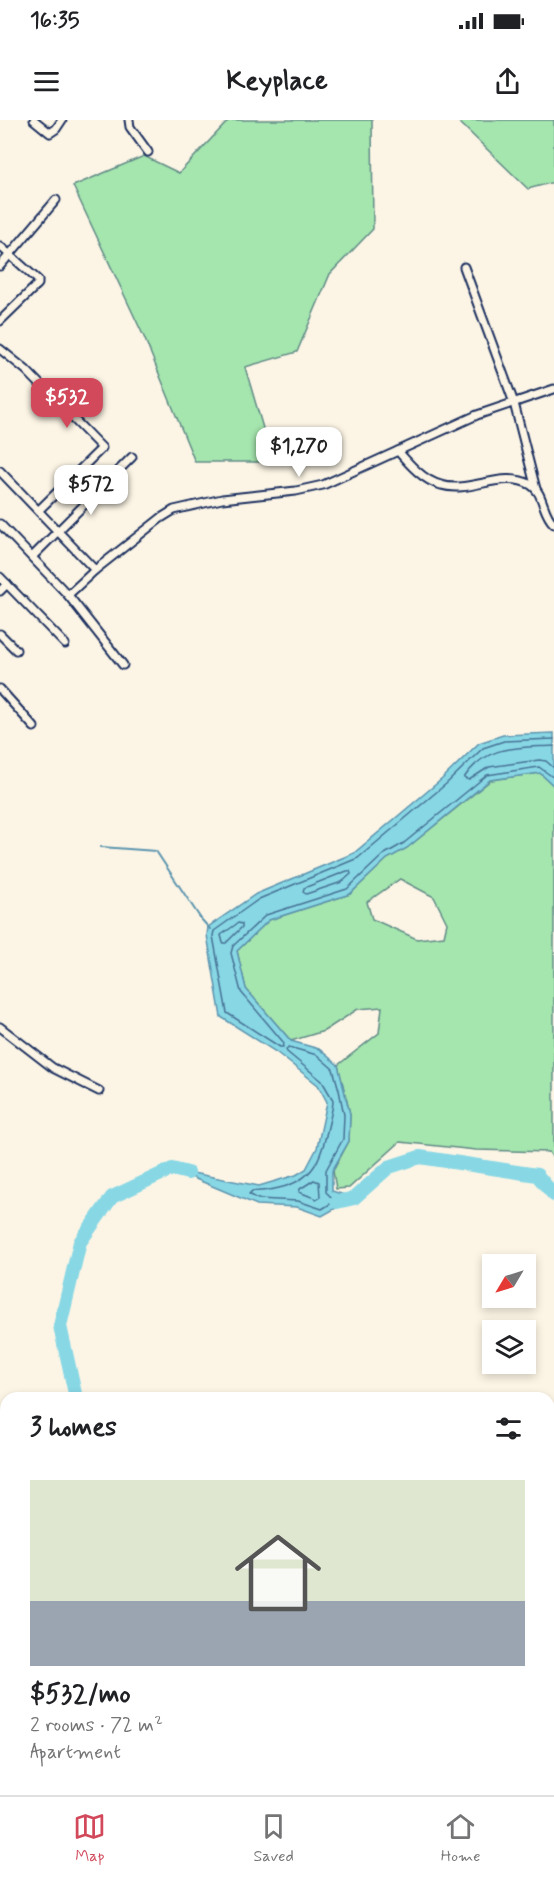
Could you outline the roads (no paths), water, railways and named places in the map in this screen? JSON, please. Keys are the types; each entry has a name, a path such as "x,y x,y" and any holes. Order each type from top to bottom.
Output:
{"street":[{"path":"34,120 52,133 62,120"},
{"path":"129,120 130,127 148,152"},
{"path":"0,266 56,200"},
{"path":"0,246 38,280 38,284 0,321"},
{"path":"464,267 514,403 536,489 546,514 554,524"},
{"path":"0,349 26,370 102,448 39,510"},
{"path":"68,595 95,570 160,518 174,510 222,499 296,491 323,484 477,415 554,389"},
{"path":"398,451 411,466 439,485 458,488 519,479 536,489"},
{"path":"32,557 132,457"},
{"path":"0,471 95,570"},
{"path":"0,524 68,595 123,665"},
{"path":"0,577 65,644"},
{"path":"0,591 7,584"},
{"path":"0,634 16,650"},
{"path":"0,689 34,727"},
{"path":"0,1027 53,1068 99,1091"}],"water":[{"path":"554,733 554,786 540,773 490,780 407,848 387,859 350,894 269,920 237,951 246,989 291,1041 319,1049 338,1065 350,1114 349,1141 332,1171 332,1191 354,1198 322,1216 297,1207 257,1205 172,1169 259,1186 296,1175 306,1169 317,1148 327,1102 318,1085 276,1052 221,1017 207,935 208,927 256,894 354,853 442,779 479,743 503,735"}],"waterway":[{"path":"101,847 156,851 210,929"},
{"path":"337,1202 354,1198 389,1167 420,1157 537,1175 554,1195"},
{"path":"75,1392 60,1326 80,1242 112,1197 172,1169 188,1173"}]}
